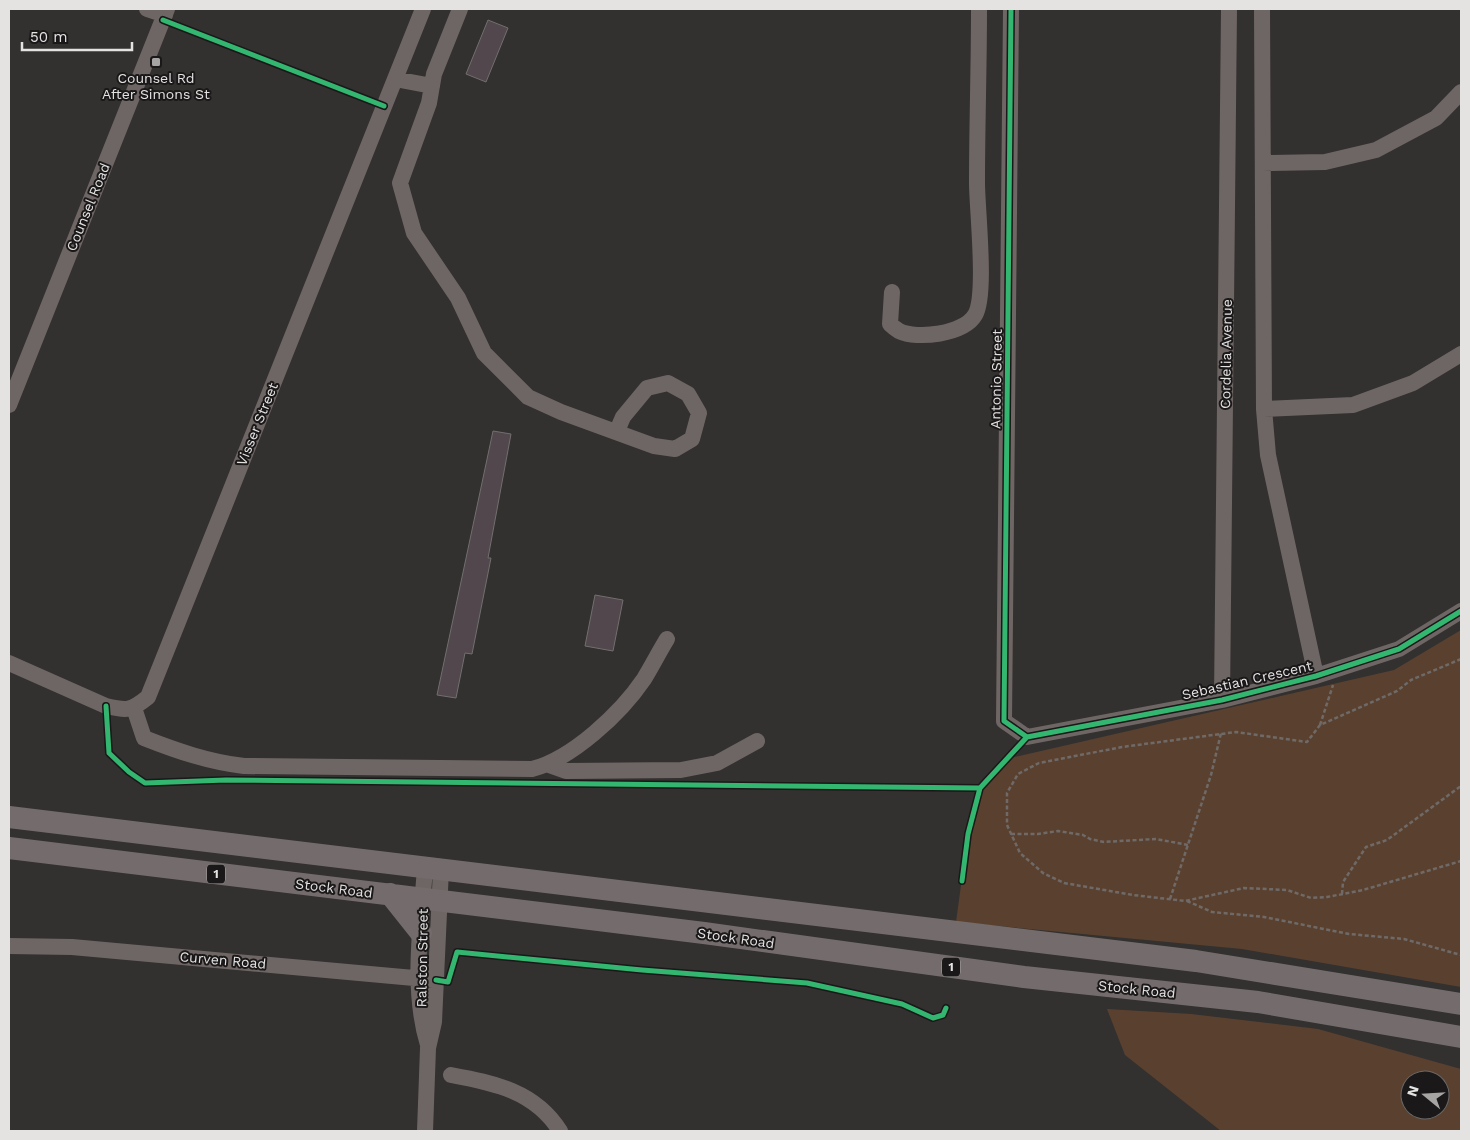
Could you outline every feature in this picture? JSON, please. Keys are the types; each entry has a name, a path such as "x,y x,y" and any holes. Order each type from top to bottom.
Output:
{"highway":[{"path":"9,817 1196,962 1461,1004"},
{"name":"Stock Road","path":"9,848 431,899 1024,977 1258,1002 1461,1037"},
{"path":"390,894 421,933"}],"street":[{"path":"147,9 166,12"},
{"name":"Visser Street","path":"134,708 148,697 423,9"},
{"path":"460,9 434,74 429,103 400,184 414,233 458,298 484,353 528,397 561,412 654,446 675,449 692,439 699,413 688,394 668,383 654,386 647,388 622,417 617,431"},
{"path":"892,292 890,324 899,331 926,335 947,333 960,328 975,315 981,297 977,185 979,9"},
{"name":"Antonio Street","path":"1011,9 1004,721 1027,737"},
{"name":"Cordelia Avenue","path":"1222,700 1229,9"},
{"path":"1262,9 1264,409 1268,455 1316,676"},
{"name":"Counsel Road","path":"9,405 166,12"},
{"path":"395,79 432,86"},
{"path":"1263,163 1325,162 1376,150 1436,118 1461,92"},
{"path":"1264,409 1353,405 1413,383 1461,354"},
{"name":"Sebastian Crescent","path":"1027,737 1222,700 1316,676 1399,649 1461,611"},
{"path":"9,663 106,706 122,710 134,708 144,738 177,751 224,764 244,766 532,769 549,765 563,756 612,717 643,680 667,639"},
{"path":"549,765 566,771 681,770 717,763 757,741"},
{"name":"Ralston Street","path":"425,1131 428,1048 422,1025 428,979 433,868"},
{"name":"Ralston Street","path":"428,979 421,933 431,899"},
{"name":"Curven Road","path":"9,946 72,947 428,979"},
{"path":"451,1075 502,1087 532,1100 560,1131"}],"path":[{"path":"1320,726 1398,691 1411,680 1461,659"},
{"path":"1334,684 1320,726 1307,742 1236,732 1221,733 1122,747 1039,763 1018,774 1007,793 1006,825 1020,853 1043,873 1064,883 1170,899 1186,900 1244,888 1286,890 1311,898 1342,894 1461,861"},
{"path":"1170,899 1211,775 1221,733"},
{"path":"1342,894 1343,882 1366,848 1387,840 1461,786"},
{"path":"1011,834 1038,834 1058,831 1083,835 1090,839 1104,842 1156,839 1188,845"},
{"path":"1186,900 1212,912 1264,917 1349,934 1404,939 1461,955"}],"shaded area":[{"path":"1461,630 1461,987 1242,949 956,922 968,834 980,788 1010,758 1394,670"},
{"path":"1107,1009 1191,1014 1318,1029 1461,1069 1461,1131 1221,1131 1125,1055"}],"building":[{"path":"488,20 508,28 486,82 466,74"},
{"path":"493,431 511,434 488,558 491,558 472,654 465,653 456,698 437,695"},
{"path":"595,595 623,600 613,651 585,646"}],"cycle path":[{"path":"1011,9 1004,721 1027,737"},
{"path":"163,20 384,106"},
{"path":"1027,737 1222,700 1316,676 1399,649 1461,611"},
{"path":"106,706 109,753 129,772 145,783 226,780 980,788"},
{"path":"962,881 968,834 980,788 1027,737"},
{"path":"436,980 448,982 457,952 642,970 807,983 902,1004 933,1018 943,1015 946,1008"}],"place":[{"name":"Counsel Rd After Simons St","path":"156,62"}]}
